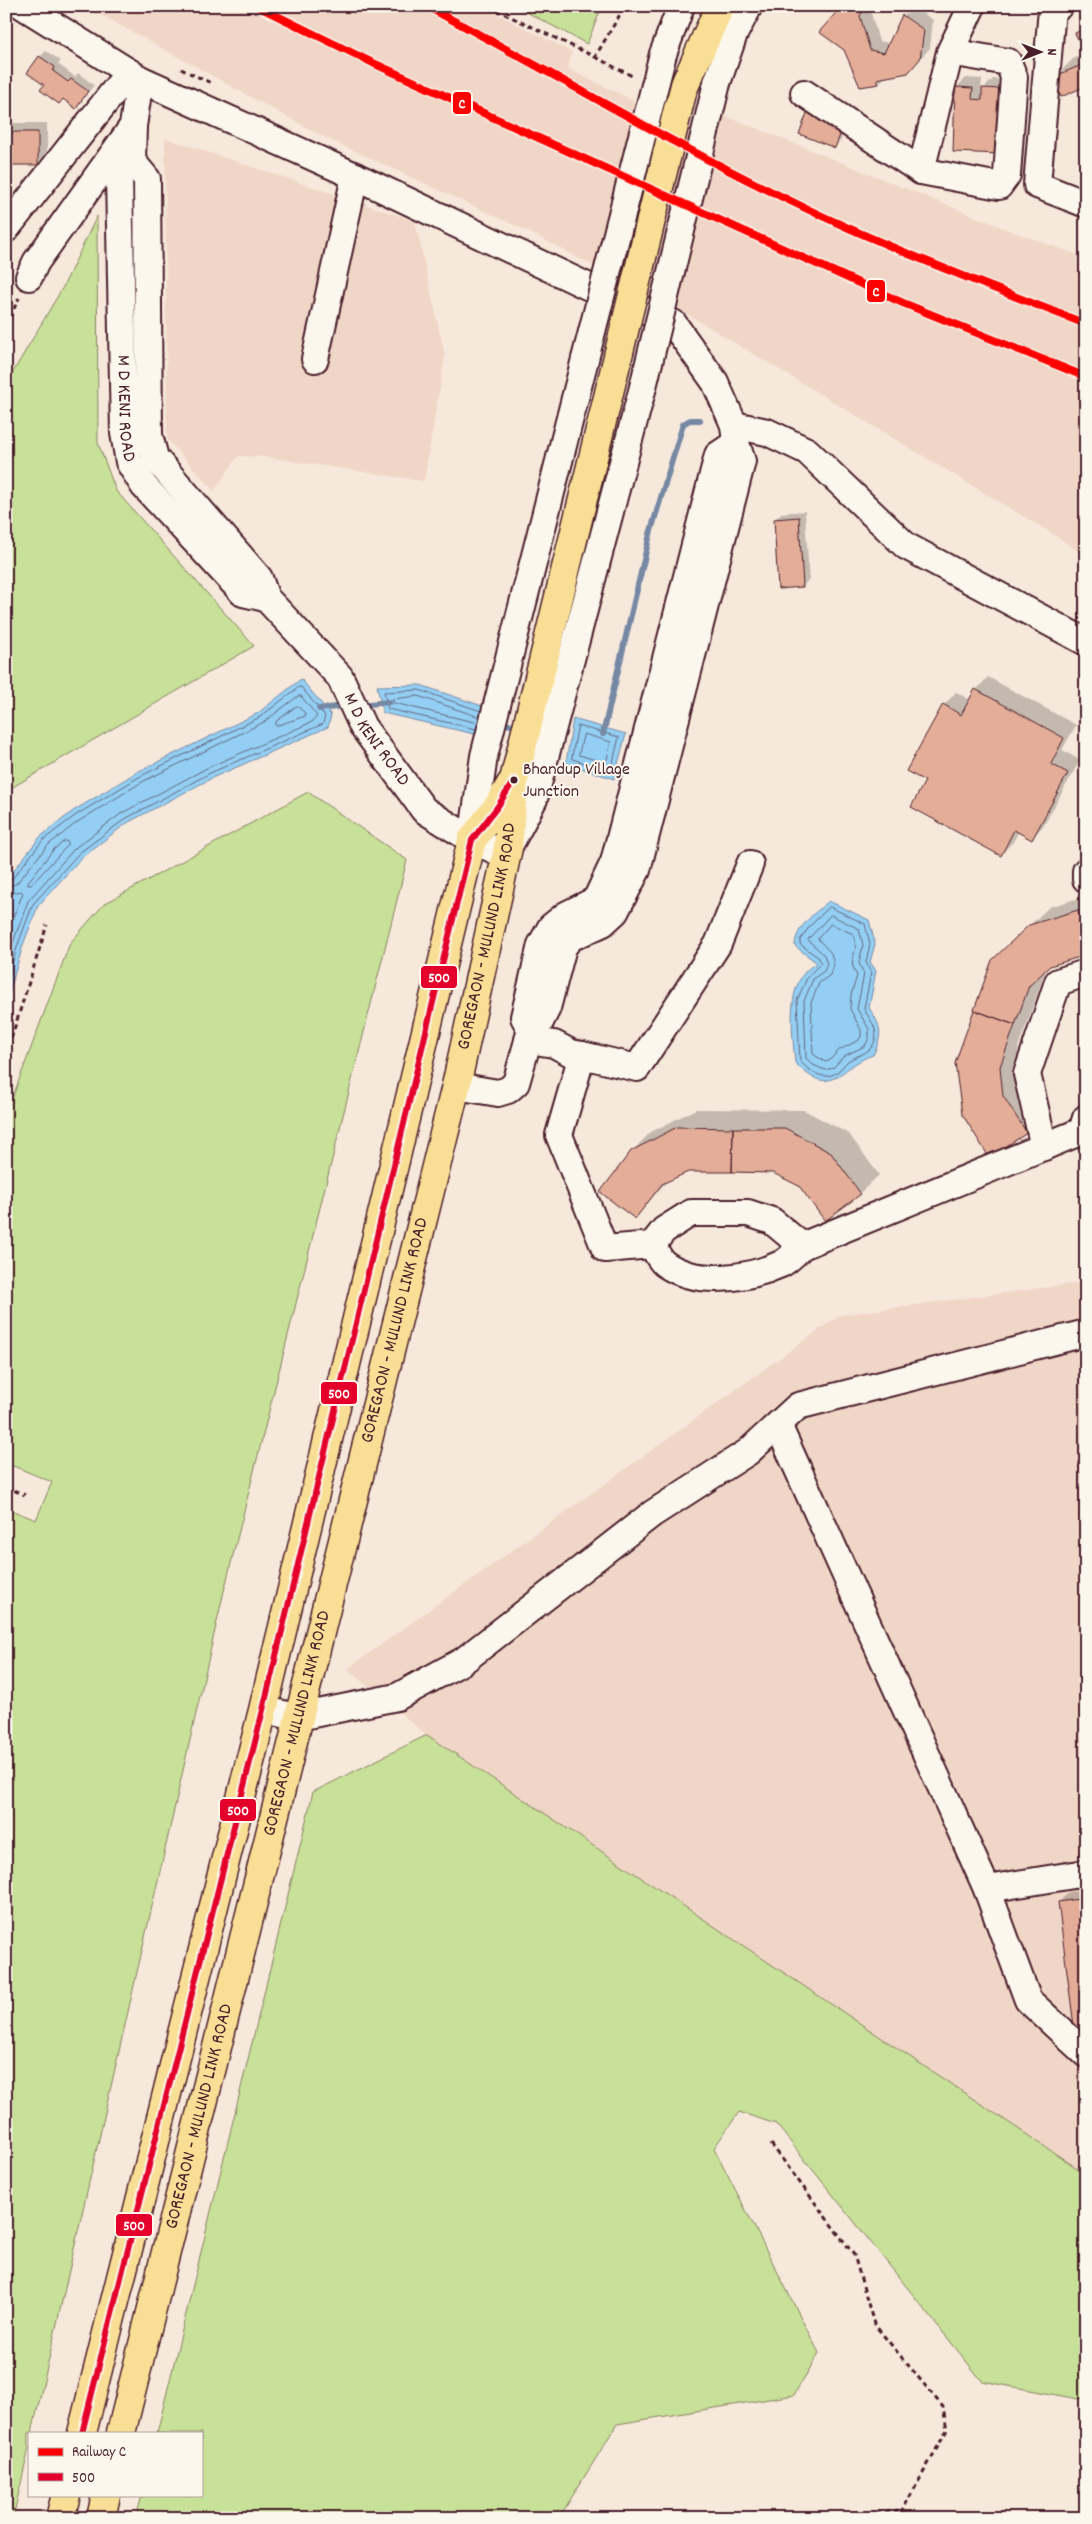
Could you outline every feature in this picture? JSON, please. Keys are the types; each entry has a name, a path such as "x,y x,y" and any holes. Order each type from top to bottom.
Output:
{"main road":[{"path":"516,772 547,706 619,352 683,89 720,6"},
{"name":"GOREGAON - MULUND LINK ROAD","path":"82,2432 263,1710 472,840 498,806 516,772"},
{"name":"GOREGAON - MULUND LINK ROAD","path":"122,2432 456,1086 507,851 516,772"},
{"path":"60,2518 66,2496"},
{"path":"101,2518 106,2496"}],"street":[{"path":"23,6 134,75 355,176 587,286 673,322 715,382 735,434 742,461 625,866 605,906 603,923 562,931 563,947 540,996 540,1022 528,1041 516,1083 508,1090 498,1093 456,1086"},
{"path":"472,840 484,756 662,54 682,6"},
{"path":"507,851 534,800 545,757 547,706 643,387 717,84 734,34 749,6"},
{"path":"921,171 950,52 972,6"},
{"path":"1059,6 1052,9 1037,185 1086,204"},
{"path":"804,93 921,171 998,186 1007,175 1014,78 1008,62 950,52"},
{"path":"6,229 134,75"},
{"name":"M D KENI ROAD","path":"134,75 132,161 119,176 124,433 129,462 144,486 243,593 266,598 340,677 363,727 424,810 472,840 507,851"},
{"path":"29,277 36,262 134,126"},
{"path":"315,359 355,176"},
{"path":"735,434 767,432 807,451 906,546 1086,642"},
{"path":"528,1041 550,1059 576,1054 637,1068 718,944 750,864"},
{"path":"1086,871 1086,879"},
{"path":"1044,1147 1027,1074 1058,982 1086,972"},
{"path":"576,1054 559,1135 605,1249 652,1245 664,1230 691,1214 748,1214 772,1221 802,1246"},
{"path":"652,1245 664,1264 688,1276 719,1278 746,1275 782,1263 802,1246 1082,1131 1086,1118"},
{"path":"263,1710 298,1717 397,1697 464,1661 652,1514 748,1452 798,1406 1086,1333"},
{"path":"778,1425 987,1889 1028,2000 1086,2054"},
{"path":"987,1889 1086,1873"}],"path":[{"path":"488,6 595,57 625,6"},
{"path":"6,326 29,277"},
{"path":"6,1056 47,925"},
{"path":"6,1487 25,1495"},
{"path":"771,2144 854,2255 874,2324 943,2407 947,2430 902,2511"},
{"path":"813,2518 902,2511 910,2518"}],"shaded area":[{"path":"85,6 482,6 572,52 568,69 694,130 704,107 1016,233 1086,258 1086,557 1061,539 692,317 525,230 322,136"},
{"path":"165,138 415,221 445,356 424,481 265,457 238,456 214,491 167,439"},
{"path":"1086,1282 1086,2174 427,1735 347,1669 840,1315"}],"green space":[{"path":"515,6 602,6 587,44"},
{"path":"97,216 98,443 116,491 254,646 6,791 6,384 63,287"},
{"path":"308,792 407,860 223,1595 32,2432 28,2432 28,2452 13,2518 6,2518 6,1508 36,1520 52,1482 6,1463 6,1115 70,943 104,904"},
{"path":"427,1735 1086,2174 1086,2397 1078,2399 982,2381 776,2124 739,2112 714,2148 819,2353 794,2395 617,2424 559,2518 136,2518 142,2496 202,2496 202,2432 157,2432 313,1792"}],"water":[{"path":"301,679 331,715 328,727 212,778 127,823 82,857 38,906 23,945 6,1004 6,880 40,837 73,811 137,772 258,713"},
{"path":"420,685 503,713 496,739 383,713 377,686"},
{"path":"573,719 626,734 614,779 566,763"},
{"path":"829,901 869,920 875,944 870,962 876,971 869,1008 877,1020 880,1036 873,1055 861,1060 835,1078 827,1080 818,1079 808,1074 795,1063 792,1008 799,981 806,971 817,963 795,946 798,933 802,926"}],"building":[{"path":"842,6 866,6 860,16 870,50 884,53 902,15 924,30 920,59 908,73 877,79 879,84 860,87 844,50 819,32"},
{"path":"1086,28 1086,57 1075,33"},
{"path":"39,56 55,67 53,71 68,82 71,79 88,91 76,109 63,99 59,104 40,90 44,85 27,73"},
{"path":"1086,63 1086,86 1061,97 1053,77"},
{"path":"955,87 973,88 972,99 982,100 982,88 1001,89 999,154 953,152"},
{"path":"809,108 845,122 835,148 799,134"},
{"path":"6,132 38,132 38,165 6,165"},
{"path":"799,517 803,587 778,589 774,519"},
{"path":"975,689 1064,738 1051,764 1068,773 1032,840 1014,830 1001,856 911,807 925,781 906,771 943,704 961,715"},
{"path":"1078,910 1086,934 1086,955 1050,966 1029,986 1015,1025 974,1010 992,960 1029,925"},
{"path":"974,1010 1015,1025 1000,1067 1003,1096 1027,1133 989,1157 962,1114 955,1063"},
{"path":"677,1127 733,1128 732,1172 688,1172 662,1184 635,1219 600,1192 631,1151"},
{"path":"733,1128 785,1128 831,1153 861,1194 825,1221 799,1186 773,1173 732,1172"},
{"path":"1086,1898 1086,2041 1076,2042 1058,1902"}],"waterway":[{"path":"603,734 650,534 683,424 690,420 700,420"},
{"path":"359,705 389,702"},
{"path":"319,709 346,706"},
{"path":"498,722 520,727"}],"rail line":[{"name":"C","path":"257,6 373,63 903,303 1086,377"},
{"name":"C","path":"426,6 755,184 908,254 1086,324"}],"transit line":[{"name":"500","path":"82,2432 263,1710 472,840 498,806 514,780"}],"place":[{"name":"Bhandup Village Junction","path":"514,780"}]}
